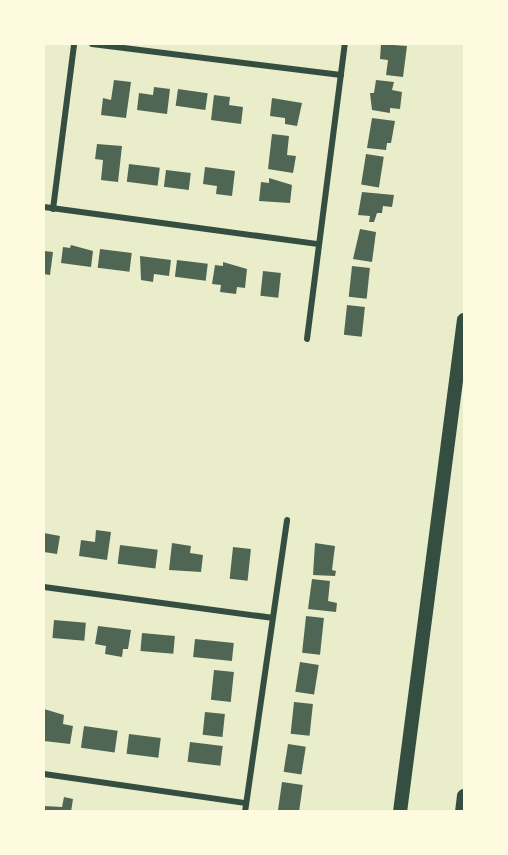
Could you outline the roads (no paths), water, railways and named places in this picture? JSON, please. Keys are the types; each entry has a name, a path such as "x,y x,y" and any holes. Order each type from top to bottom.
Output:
{"highway":[{"path":"400,812 465,320"},
{"path":"462,812 465,796"}],"street":[{"path":"52,208 74,44"},
{"path":"92,44 340,75"},
{"path":"307,339 345,44"},
{"path":"44,207 319,244"},
{"path":"245,812 287,520"},
{"path":"44,587 272,618"},
{"path":"44,774 246,803"}]}
